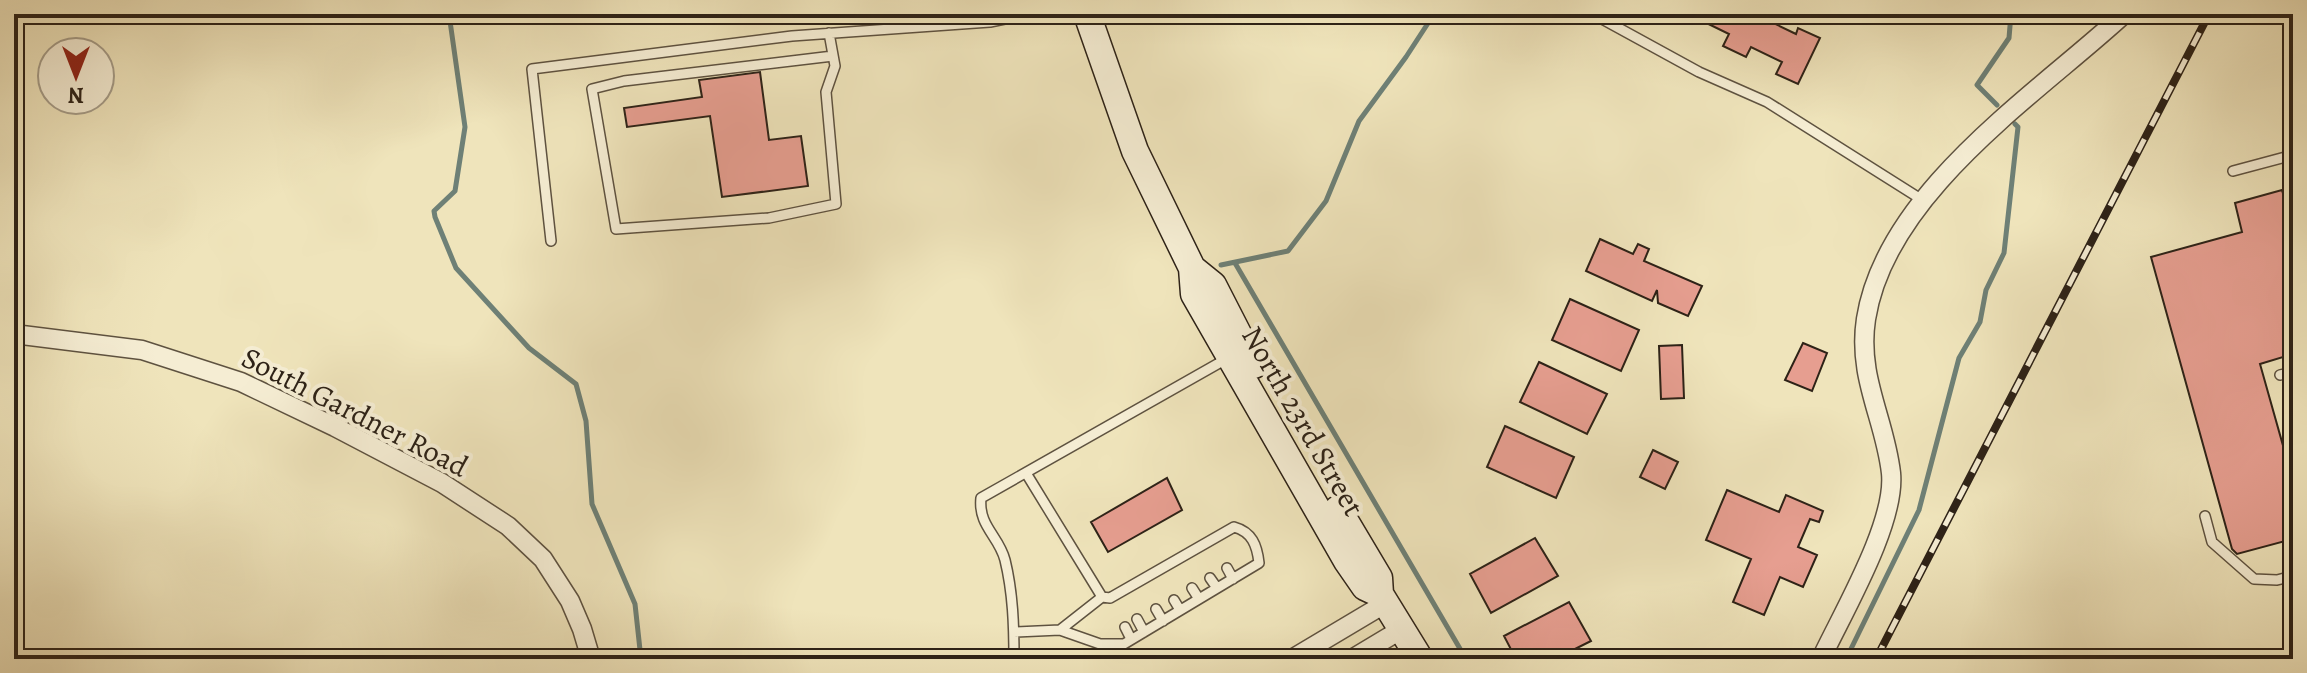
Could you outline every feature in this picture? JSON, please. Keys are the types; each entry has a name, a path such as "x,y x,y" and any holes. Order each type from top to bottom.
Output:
{"main road":[{"name":"North 23rd Street","path":"1087,14 1135,151 1192,268 1194,294 1347,561 1365,587 1383,598"},
{"name":"North 23rd Street","path":"1192,268 1213,285 1246,351 1379,578 1383,598 1420,659"}],"street":[{"path":"1821,659 1880,535 1890,500 1891,471 1870,395 1864,340 1867,316 1879,275 1894,244 1924,201 1967,152 2002,118 2124,14"},
{"name":"South Gardner Road","path":"14,334 142,350 241,382 442,483 508,526 543,559 570,601 591,659"},
{"path":"1292,659 1383,598"},
{"path":"1352,659 1402,629"}],"lane":[{"path":"551,241 532,69 829,33 990,22 1030,14"},
{"path":"1593,14 1699,72 1767,102 1924,201"},
{"path":"829,33 835,66 826,92 836,204 769,218 616,229 592,89 624,81 833,56"},
{"path":"2233,171 2291,156 2293,171"},
{"path":"1014,659 1015,617 1004,557 980,514 981,498 1229,357"},
{"path":"2280,375 2293,372"},
{"path":"1026,473 1116,609"},
{"path":"2205,516 2212,542 2254,579 2277,580 2293,576"},
{"path":"1014,632 1060,630 1100,644 1124,644 1259,563 1257,547 1245,530 1234,527 1106,597 1060,630"},
{"path":"1225,531 1232,542"},
{"path":"1212,539 1218,550"},
{"path":"1193,550 1200,561"},
{"path":"1175,560 1182,571"},
{"path":"1242,560 1248,570"},
{"path":"1227,568 1233,579"},
{"path":"1156,570 1163,581"},
{"path":"1210,578 1217,588"},
{"path":"1140,580 1146,591"},
{"path":"1192,588 1199,599"},
{"path":"1122,590 1127,601"},
{"path":"1174,600 1180,610"},
{"path":"1156,609 1163,621"},
{"path":"1137,619 1144,632"},
{"path":"1125,627 1131,639"}],"building":[{"path":"1688,14 1767,14 1765,19 1796,34 1798,28 1820,38 1798,84 1776,74 1782,62 1751,47 1746,57 1723,46 1729,34"},
{"path":"760,72 769,140 801,136 808,186 722,197 710,116 627,127 624,108 702,97 699,80"},
{"path":"2282,190 2293,229 2293,354 2260,364 2293,481 2293,539 2237,554 2232,549 2151,257 2242,232 2235,203"},
{"path":"1600,239 1633,254 1638,244 1649,249 1644,261 1702,286 1688,316 1658,303 1657,290 1652,301 1586,271"},
{"path":"1570,299 1639,330 1621,371 1552,340"},
{"path":"1803,343 1827,353 1812,391 1785,380"},
{"path":"1682,345 1684,398 1661,399 1659,346"},
{"path":"1539,362 1607,394 1587,434 1520,402"},
{"path":"1505,426 1574,457 1556,498 1487,467"},
{"path":"1653,450 1678,462 1665,489 1640,477"},
{"path":"1167,478 1182,510 1108,552 1091,522"},
{"path":"1727,490 1779,512 1786,495 1823,511 1819,522 1810,519 1798,547 1817,555 1803,587 1780,577 1764,615 1733,602 1751,559 1706,540"},
{"path":"1535,538 1558,576 1491,613 1470,574"},
{"path":"1569,602 1591,641 1555,659 1516,659 1504,636"}],"waterway":[{"path":"449,14 465,127 455,191 434,211 435,217 456,268 529,348 576,384 586,421 592,504 635,604 641,659"},
{"path":"1221,265 1288,251 1326,201 1359,121 1434,14"},
{"path":"1997,105 1977,85 2009,38 2011,14"},
{"path":"1846,659 1919,510 1959,358 1980,322 1986,290 2004,253 2018,127 2015,124"},
{"path":"1235,263 1466,659"}],"railway":[{"path":"1876,659 2209,14"}]}
